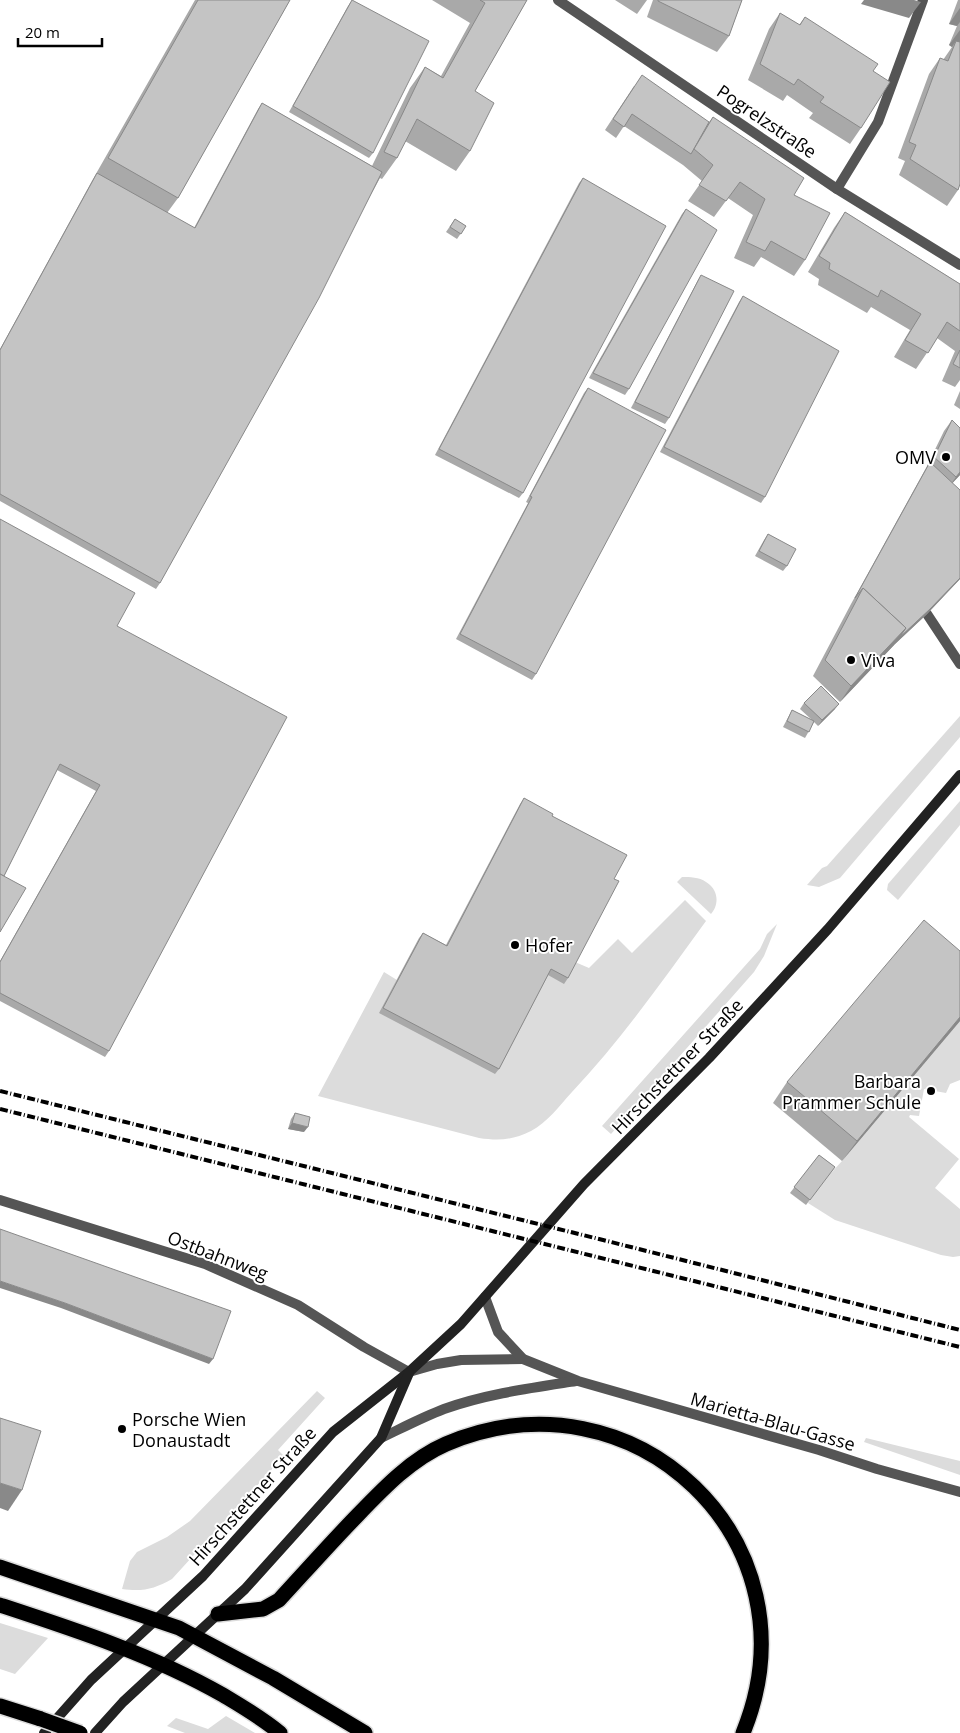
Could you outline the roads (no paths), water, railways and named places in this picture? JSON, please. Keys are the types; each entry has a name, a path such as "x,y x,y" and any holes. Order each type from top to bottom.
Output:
{"highway":[{"path":"218,1614 263,1609 279,1600 382,1490 414,1463 445,1444 474,1433 501,1426 530,1424 561,1425 588,1429 613,1436 639,1447 686,1478 721,1517 737,1543 749,1570 756,1594 761,1651 759,1678 753,1705 743,1733"},
{"path":"0,1567 157,1619 195,1636 273,1678 366,1733"},
{"path":"0,1605 125,1648 164,1664 263,1719 280,1733"},
{"path":"0,1706 42,1726 80,1733"}],"main road":[{"name":"Hirschstettner Straße","path":"42,1726 203,1576 333,1432 410,1372 461,1324 584,1184 709,1058 828,929 960,775"},
{"name":"Hirschstettner Straße","path":"96,1733 123,1702 246,1589 381,1438 410,1372"}],"street":[{"name":"Pogrelzstraße","path":"558,0 837,188 960,265"},
{"path":"837,188 878,122 923,0"},
{"path":"926,614 960,664"},
{"name":"Ostbahnweg","path":"0,1200 205,1264 298,1305 364,1347 410,1372"},
{"name":"Marietta-Blau-Gasse","path":"485,1297 498,1332 523,1359"},
{"name":"Marietta-Blau-Gasse","path":"410,1372 437,1364 462,1360 523,1359 578,1381 960,1492"},
{"name":"Marietta-Blau-Gasse","path":"381,1438 443,1410 468,1402 502,1393 578,1381"}],"railway":[{"path":"0,1091 960,1330"},
{"path":"0,1109 960,1347"}],"place":[{"name":"OMV","path":"946,457"},
{"name":"Viva","path":"851,660"},
{"name":"Hofer","path":"515,945"},
{"name":"Barbara Prammer Schule","path":"931,1091"},
{"name":"Porsche Wien Donaustadt","path":"122,1429"}]}
